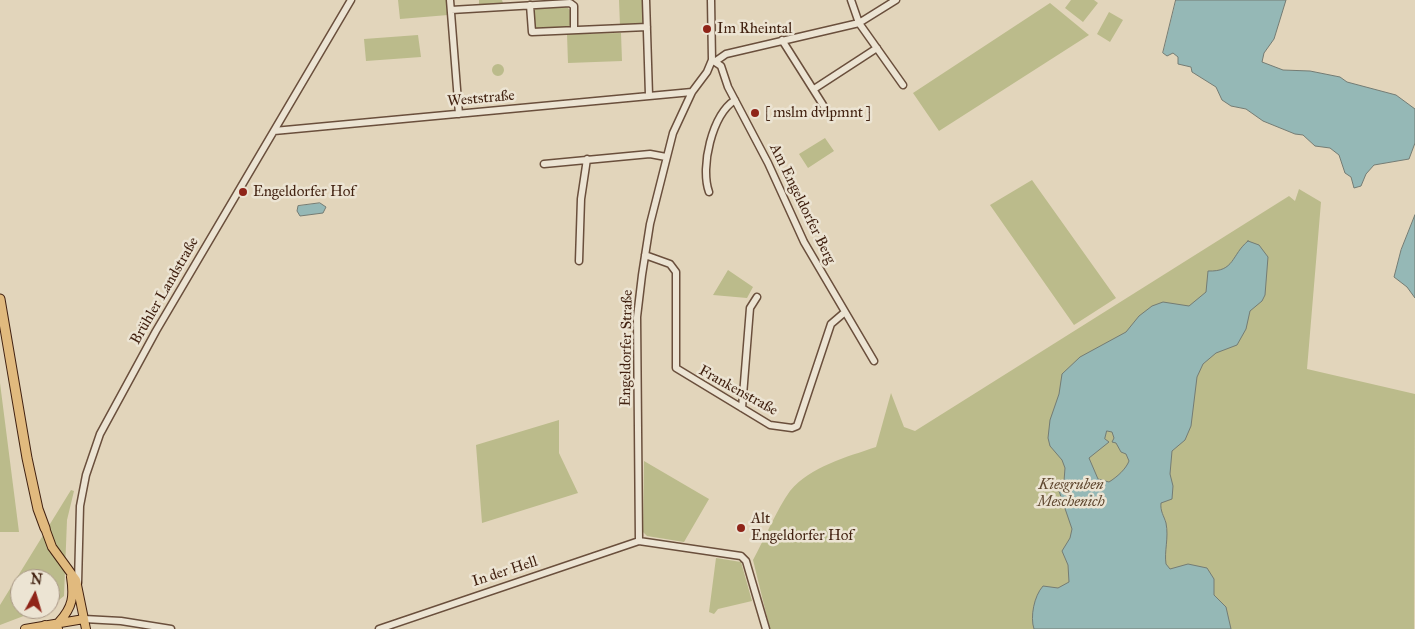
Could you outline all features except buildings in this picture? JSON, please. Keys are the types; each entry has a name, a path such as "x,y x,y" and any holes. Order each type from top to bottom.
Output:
{"highway":[{"path":"0,299 27,458 38,509 45,528"}],"main road":[{"path":"45,528 52,547 70,570 78,586"},
{"path":"59,625 72,603 73,593 70,570"},
{"name":"Brühler Landstraße","path":"78,586 86,629"},
{"path":"25,629 43,624 59,625 84,619"}],"street":[{"name":"Brühler Landstraße","path":"78,586 78,521 82,490 94,450 108,416 351,0"},
{"path":"450,0 458,114"},
{"path":"646,0 649,96"},
{"path":"711,0 714,61 726,54 860,23 896,0"},
{"path":"851,0 860,23 903,85"},
{"path":"451,10 572,4 574,30"},
{"path":"530,5 532,32 647,27"},
{"path":"782,40 830,116"},
{"path":"814,89 877,48"},
{"name":"Engeldorfer Straße","path":"638,541 637,317 645,255 666,157 680,114 692,92 714,61"},
{"name":"Am Engeldorfer Berg","path":"714,61 721,66 735,100 768,163 804,242 874,361"},
{"name":"Weststraße","path":"274,131 692,92"},
{"path":"709,192 704,173 715,128 724,108 735,100"},
{"path":"544,164 650,154 666,157"},
{"path":"579,261 581,199 587,159"},
{"name":"Frankenstraße","path":"645,255 670,264 676,272 676,368 770,425 792,428 797,426 831,324 845,312"},
{"path":"742,408 750,308 757,297"},
{"path":"638,541 741,556 746,561 766,629"},
{"name":"In der Hell","path":"379,629 638,541"},
{"path":"84,619 121,621 171,629"}],"green space":[{"path":"398,0 448,0 448,15 400,19"},
{"path":"479,0 502,0 503,3 479,5"},
{"path":"619,0 645,0 644,23 620,26"},
{"path":"1071,0 1094,0 1098,3 1083,22 1065,8"},
{"path":"1050,3 1089,35 939,131 913,93"},
{"path":"567,7 570,10 570,25 568,27 537,28 534,25 534,11 536,8"},
{"path":"1109,12 1123,20 1110,42 1097,34"},
{"path":"621,33 622,61 568,63 567,34"},
{"path":"418,35 421,57 366,61 364,39"},
{"path":"496,64 500,64 504,70 500,76 496,76 492,72 492,68"},
{"path":"825,138 834,151 808,168 799,154"},
{"path":"1032,180 1116,298 1074,325 990,205"},
{"name":"Kiesgruben Meschenich","path":"1299,189 1321,202 1307,369 1415,394 1414,629 770,629 753,560 775,515 790,491 808,475 830,463 876,447 891,393 904,427 915,431 1289,196 1295,201"},
{"path":"728,270 753,287 747,298 713,295"},
{"path":"0,383 19,532 0,532"},
{"path":"559,420 559,453 578,493 482,523 476,445"},
{"path":"644,461 709,499 684,542 647,536 643,532"},
{"path":"71,490 74,491 67,520 64,596 60,599 60,569 22,569"},
{"path":"716,558 741,562 752,601 718,609 714,614 709,612"},
{"path":"10,589 10,619 16,619 0,625 0,605"}],"water":[{"path":"1176,0 1286,0 1274,39 1264,53 1262,62 1283,70 1310,71 1340,77 1347,82 1396,95 1415,109 1415,143 1409,159 1374,165 1366,174 1361,186 1354,188 1351,177 1345,173 1339,155 1330,148 1315,146 1303,135 1295,134 1263,121 1246,109 1231,106 1222,100 1216,87 1192,72 1191,67 1178,64 1178,57 1173,53 1167,56 1163,53"},
{"path":"320,203 326,207 323,213 300,216 297,211 298,206"},
{"path":"1415,215 1415,298 1407,287 1394,277 1401,250"},
{"path":"1248,241 1259,245 1268,257 1265,295 1262,301 1250,311 1246,329 1237,345 1216,353 1203,364 1197,377 1191,426 1185,440 1172,451 1170,474 1173,486 1172,499 1161,503 1167,529 1166,564 1170,569 1188,564 1207,568 1214,579 1214,595 1226,607 1231,629 1034,629 1032,619 1037,595 1040,590 1043,586 1058,588 1069,582 1068,565 1062,551 1070,538 1072,529 1058,488 1059,484 1064,481 1065,468 1062,460 1050,446 1048,438 1050,420 1059,394 1062,374 1080,357 1126,332 1139,316 1152,306 1163,302 1189,306 1206,292 1208,271 1217,271 1228,266","holes":["1107,431 1112,432 1114,438 1112,442 1116,443 1121,452 1126,454 1129,461 1121,473 1109,482 1098,479 1089,458 1109,442 1105,439"]}],"place":[{"name":"Im Rheintal","path":"707,29"},
{"name":"[ mslm dvlpmnt ]","path":"755,113"},
{"name":"Engeldorfer Hof","path":"243,192"},
{"name":"Alt Engeldorfer Hof","path":"741,528"}]}
